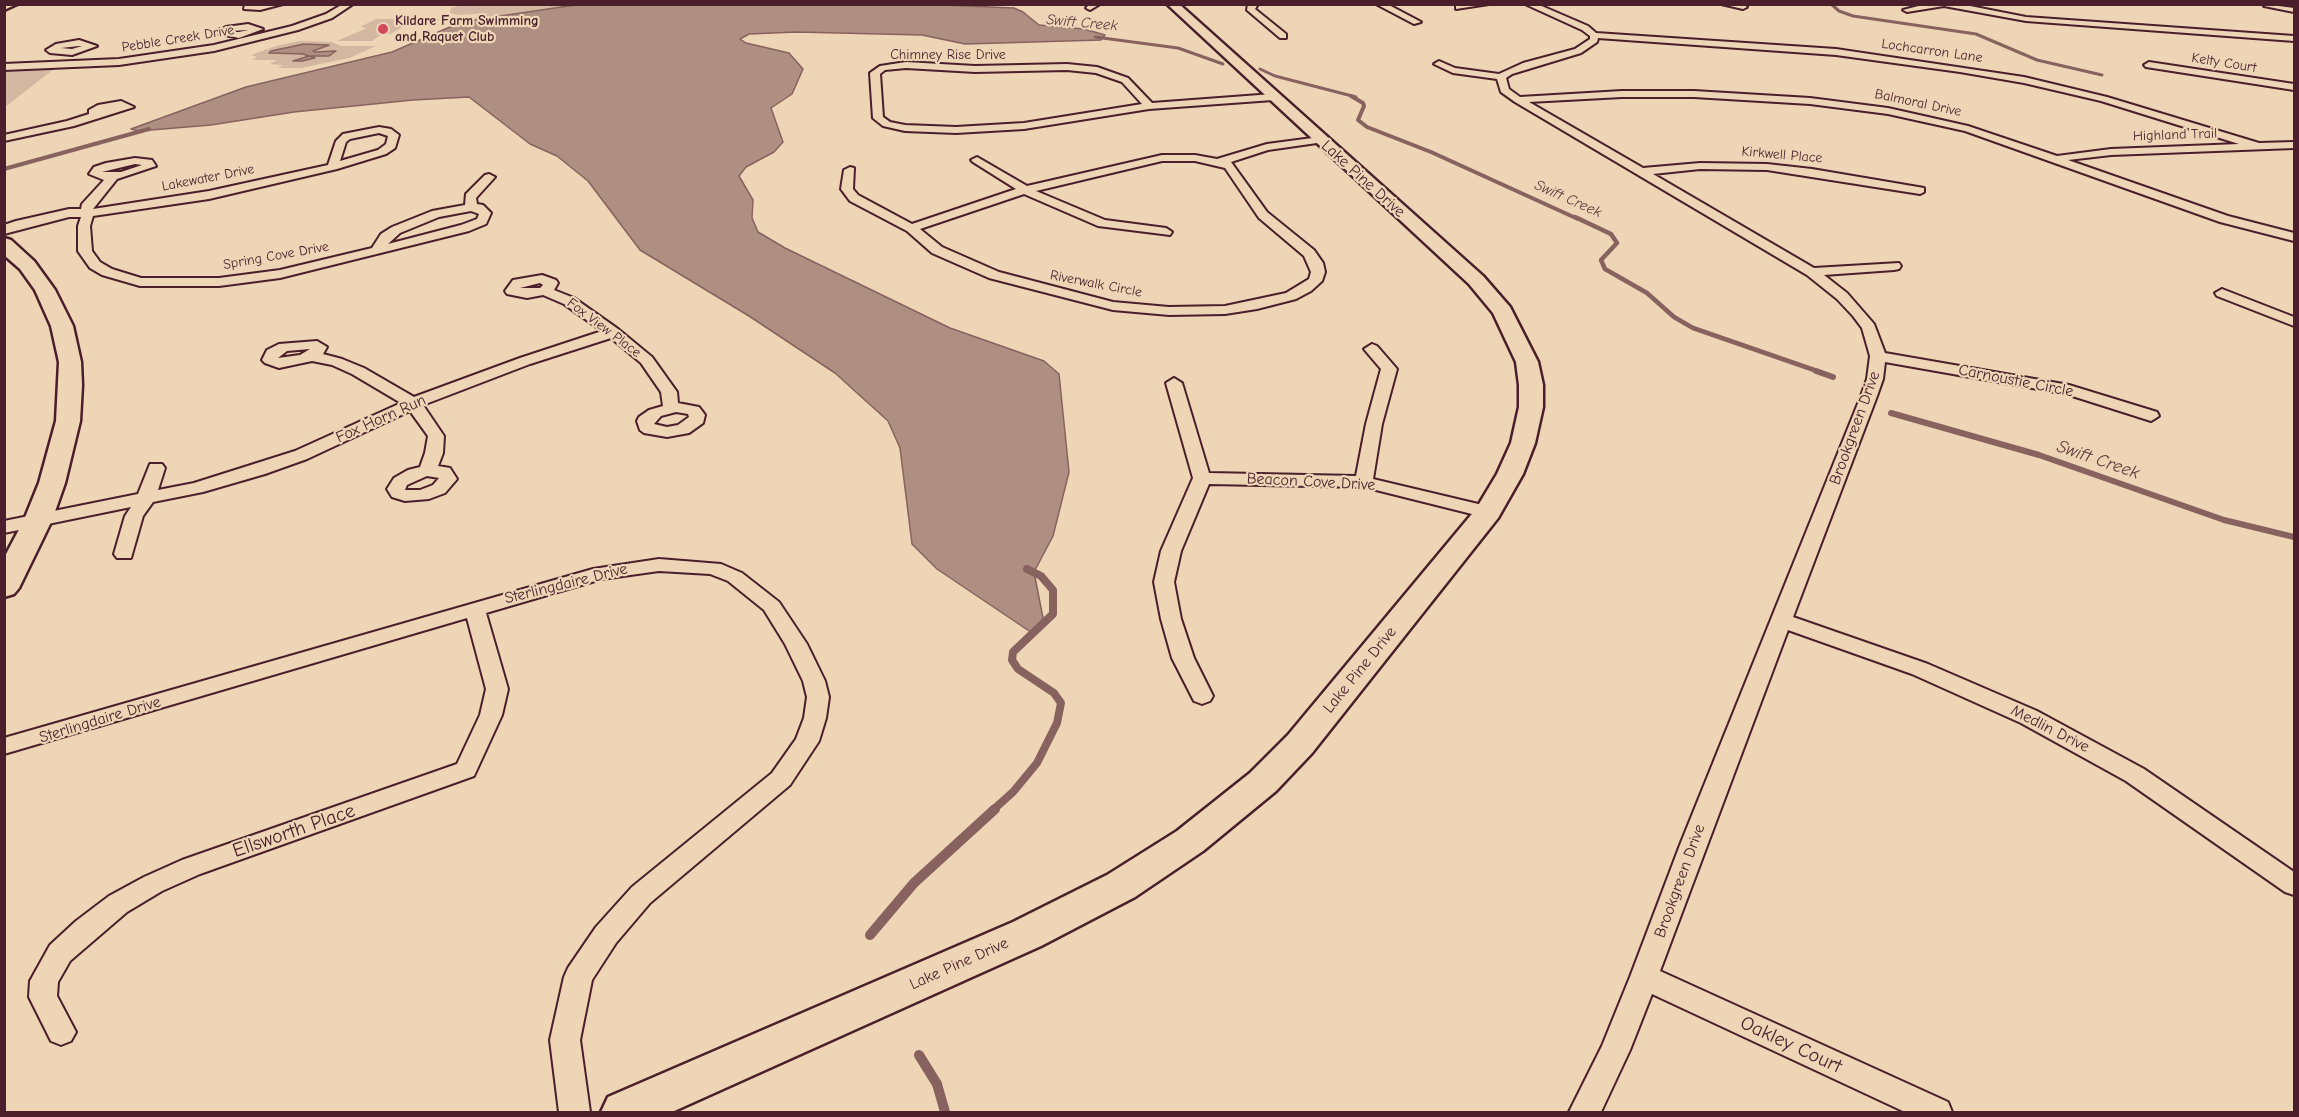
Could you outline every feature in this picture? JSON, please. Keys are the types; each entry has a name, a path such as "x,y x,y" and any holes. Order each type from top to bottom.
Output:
{"street":[{"path":"4,7 12,4"},
{"path":"251,4 247,7 260,8 279,4"},
{"name":"Pebble Creek Drive","path":"4,67 156,57 214,48 270,35 318,20 350,4"},
{"name":"Lake Pine Drive","path":"624,1113 1027,934 1121,886 1190,841 1263,782 1300,744 1488,512 1510,474 1519,453 1531,407 1531,385 1527,362 1514,330 1503,311 1476,280 1172,4"},
{"path":"1254,4 1250,7 1251,10 1283,36"},
{"path":"1380,4 1417,22"},
{"path":"1459,7 1485,4"},
{"path":"1439,64 1453,70 1501,77 1526,65 1584,48 1594,40 1594,35 1580,26 1529,4"},
{"path":"1725,4 1743,6"},
{"path":"1907,10 1944,4 2026,19 2295,39"},
{"path":"2267,4 2295,10"},
{"path":"251,33 270,35"},
{"name":"Lochcarron Lane","path":"1594,35 1836,52 1960,69 2024,80 2104,99 2257,146"},
{"path":"27,67 58,53"},
{"name":"Chimney Rise Drive","path":"1149,106 1125,80 1114,74 1087,68 975,69 906,65 883,68 875,73 878,118 887,124 904,128 931,130 1005,128 1149,106 1273,97"},
{"name":"Kelty Court","path":"2149,65 2295,87"},
{"name":"Brookgreen Drive","path":"1501,77 1504,90 1518,100 1812,272 1842,296 1858,313 1869,327 1878,356 1875,379 1869,396 1782,621 1615,1050 1585,1113"},
{"name":"Balmoral Drive","path":"1518,100 1595,95 1694,94 1833,103 1888,111 1950,124 2224,219 2295,237"},
{"path":"4,138 70,124 103,113"},
{"name":"Lakewater Drive","path":"4,232 72,221 88,213 209,195 333,167 382,152 391,146 394,135 380,130 347,136 341,141 333,167"},
{"path":"910,228 1025,190 1162,159 1195,158 1225,164 1267,147 1323,143"},
{"name":"Highland Trail","path":"2056,159 2111,152 2295,145"},
{"path":"977,160 1025,190 1102,224 1166,232"},
{"name":"Riverwalk Circle","path":"850,170 847,189 854,198 910,228 937,250 994,275 1113,306 1169,311 1225,310 1274,301 1306,288 1315,281 1318,272 1316,263 1309,253 1263,214 1225,164"},
{"name":"Kirkwell Place","path":"1640,172 1700,166 1767,167 1920,190"},
{"path":"88,213 86,207 113,177"},
{"path":"376,251 386,237 411,223 450,210 471,207 470,197 489,177"},
{"name":"Spring Cove Drive","path":"88,213 84,226 87,255 96,265 107,272 140,282 189,284 280,274 465,228 482,221 485,213 479,208 471,207"},
{"path":"4,244 27,265 45,290 62,326 70,362 68,421 52,483 38,520 4,588"},
{"path":"1812,272 1894,266"},
{"name":"Fox View Place","path":"544,291 560,296 614,332 647,360 669,392 671,408"},
{"path":"2222,293 2295,322"},
{"name":"Fox Horn Run","path":"4,527 146,499 259,471 301,455 413,403 516,364 614,332"},
{"path":"1364,482 1374,424 1389,369 1372,349"},
{"path":"311,356 337,362 358,371 413,403 436,436 434,453 427,471"},
{"name":"Carnoustie Circle","path":"1878,356 2069,390 2151,416"},
{"path":"1174,383 1202,478 1171,551 1164,582 1171,619 1183,658 1202,696"},
{"path":"124,554 135,516 146,499 156,468"},
{"name":"Beacon Cove Drive","path":"1202,478 1364,482 1488,512"},
{"name":"Sterlingdaire Drive","path":"4,746 32,740 474,608 600,573 659,566 714,568 735,577 772,606 796,644 814,681 818,697 815,718 807,741 781,779 640,895 606,935 578,977 565,1040 575,1113"},
{"name":"Ellsworth Place","path":"61,1032 43,997 44,981 60,953 86,928 118,904 153,884 191,867 466,770 491,715 497,689 474,608"},
{"name":"Medlin Drive","path":"1782,621 1920,669 2029,717 2135,775 2295,885"},
{"name":"Oakley Court","path":"1644,977 1937,1113"}],"shaded area":[{"path":"582,4 921,4 1014,8 1039,25 1084,29 1105,35 1101,40 965,44 922,35 797,32 749,34 740,39 746,43 789,53 803,69 792,94 771,108 783,142 774,152 746,167 739,176 753,200 752,218 758,232 785,248 950,328 1044,361 1059,374 1069,472 1053,536 1034,572 1043,618 1035,635 937,569 912,544 900,448 888,421 835,373 749,316 640,250 588,181 557,156 530,144 469,97 294,112 211,125 139,131 131,129 246,87 392,52 450,27 480,19"},
{"path":"462,5 582,5 480,19 456,25 488,13 459,15 450,13 451,8"},
{"name":"Kildare Farm Swimming and Raquet Club","path":"376,19 440,19 429,25 407,25 390,34 382,34 372,41 337,41 367,28 360,27"},
{"path":"300,41 331,42 342,46 376,46 349,58 301,68 278,68 283,65 270,64 277,60 253,60 257,57 251,55"},
{"path":"304,44 329,45 313,51 315,52 336,51 329,56 310,56 315,58 302,61 293,61 309,56 269,53 271,51"},
{"path":"5,69 54,69 5,107"}],"waterway":[{"path":"1831,4 1839,11 1853,16 1976,34 2037,60 2102,75"},
{"name":"Swift Creek","path":"1095,37 1178,48 1223,64"},
{"name":"Swift Creek","path":"1260,69 1275,76 1356,97"},
{"name":"Swift Creek","path":"1351,96 1363,103 1364,106 1358,120 1367,127 1431,152 1578,219"},
{"path":"4,169 149,129"},
{"name":"Swift Creek","path":"1575,217 1611,234 1617,243 1601,260 1605,269 1647,293 1674,317 1693,328 1820,372"},
{"name":"Swift Creek","path":"1816,371 1833,377"},
{"name":"Swift Creek","path":"1891,413 2039,455 2224,520 2294,537"},
{"path":"993,810 1013,792 1037,763 1057,723 1061,703 1054,693 1018,669 1012,660 1013,652 1053,614 1053,590 1041,576 1027,569"},
{"path":"870,935 914,883 995,809"},
{"path":"919,1055 937,1084 945,1112"}],"place":[{"name":"Kildare Farm Swimming and Raquet Club","path":"383,29"}]}
